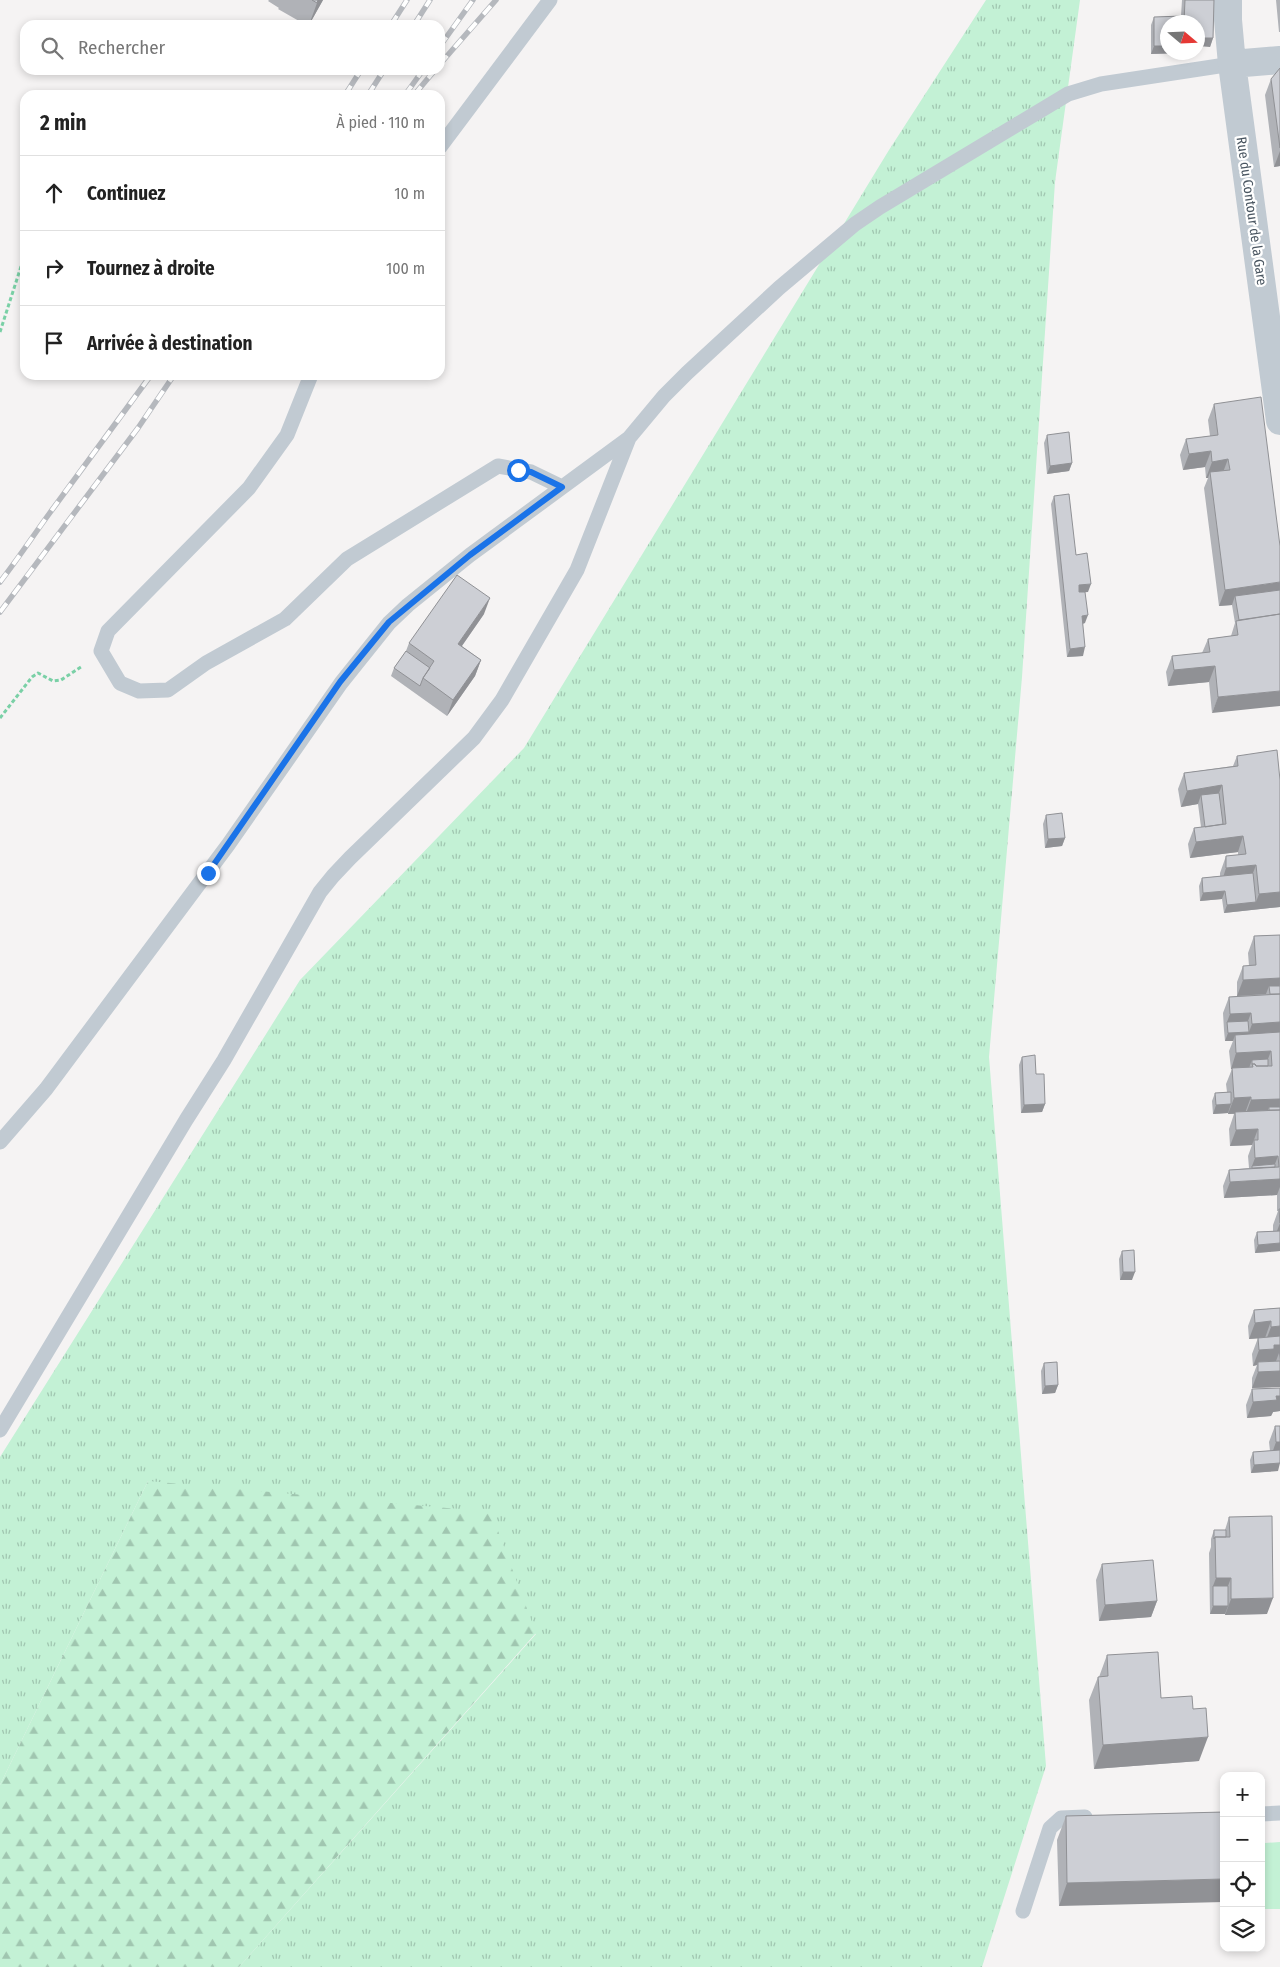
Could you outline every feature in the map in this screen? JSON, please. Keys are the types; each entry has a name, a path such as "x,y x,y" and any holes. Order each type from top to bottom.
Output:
{"street":[{"name":"Rue du Contour de la Gare","path":"1228,0 1232,64 1280,421"},
{"path":"1232,64 1280,60"}],"lane":[{"path":"445,140 550,0"},
{"path":"0,1142 46,1090 208,873 340,682 376,637 408,605 450,570 629,438 681,379 779,288 840,236 880,207 1068,94 1101,84 1232,64"},
{"path":"309,380 287,435 249,488 108,631 101,651 120,682 140,691 168,690 206,663 285,619 347,559 498,466 531,472 562,487"},
{"path":"0,1430 224,1060 320,892 350,858 474,738 502,700 577,570 629,438"},
{"path":"1265,1814 1280,1813"},
{"path":"1023,1911 1050,1828 1061,1818 1100,1817"}],"path":[{"path":"0,332 20,270"},
{"path":"0,718 32,677 38,673 53,680 61,680 72,671 104,656"}],"green space":[{"path":"986,0 1080,0 1055,182 1022,677 989,1057 1046,1766 982,1967 239,1967 536,1634 148,1481 0,1785 0,1457 300,980 524,748 889,150"},
{"path":"148,1481 491,1512 536,1633 239,1967 0,1967 0,1785"},
{"path":"1280,1842 1280,1909 1265,1909 1265,1843"}],"building":[{"path":"1185,0 1214,0 1213,38 1205,38 1205,15 1184,15"},
{"path":"1154,17 1160,17 1160,46 1154,46"},
{"path":"1280,68 1280,148 1271,79"},
{"path":"1261,397 1280,546 1280,582 1225,590 1210,472 1230,470 1228,459 1212,462 1211,451 1189,454 1186,439 1218,435 1214,404"},
{"path":"1069,432 1072,463 1050,466 1047,435"},
{"path":"1069,494 1076,555 1087,553 1091,584 1079,585 1079,592 1085,592 1088,615 1082,616 1085,647 1070,649 1054,496"},
{"path":"457,575 490,598 458,644 481,660 453,700 423,678 434,661 409,643"},
{"path":"1280,590 1280,614 1239,620 1235,596"},
{"path":"1280,614 1280,691 1218,697 1215,666 1174,670 1172,656 1210,652 1208,639 1238,635 1236,621"},
{"path":"406,651 430,668 420,686 394,668"},
{"path":"1277,750 1280,780 1280,892 1259,894 1256,865 1226,868 1226,856 1246,854 1243,836 1196,842 1194,828 1226,824 1222,785 1187,791 1184,773 1238,766 1237,756"},
{"path":"1219,793 1223,824 1205,827 1201,795"},
{"path":"1062,813 1065,838 1048,839 1046,815"},
{"path":"1253,873 1256,902 1227,905 1225,891 1203,893 1202,878"},
{"path":"1280,935 1280,978 1243,980 1243,966 1256,965 1254,936"},
{"path":"1269,986 1280,986 1280,994 1270,994"},
{"path":"1280,994 1280,1022 1252,1024 1251,1013 1230,1014 1229,997"},
{"path":"1248,1021 1249,1032 1228,1033 1227,1022"},
{"path":"1280,1032 1280,1099 1251,1100 1251,1097 1234,1098 1232,1068 1253,1067 1252,1064 1256,1066 1272,1066 1271,1051 1236,1053 1235,1035"},
{"path":"1035,1055 1036,1074 1044,1074 1045,1104 1024,1105 1022,1057"},
{"path":"1268,1059 1268,1066 1252,1064 1252,1060"},
{"path":"1231,1092 1231,1104 1216,1105 1215,1093"},
{"path":"1269,1107 1280,1107 1280,1110 1269,1110"},
{"path":"1280,1110 1280,1179 1230,1182 1229,1170 1279,1167 1278,1156 1255,1158 1254,1140 1258,1140 1258,1129 1236,1130 1235,1112"},
{"path":"1275,1164 1275,1167 1252,1168 1252,1166"},
{"path":"1280,1231 1280,1243 1258,1245 1257,1232"},
{"path":"1134,1250 1135,1272 1123,1272 1122,1251"},
{"path":"1280,1308 1280,1326 1271,1327 1271,1321 1255,1323 1254,1310"},
{"path":"1280,1336 1280,1345 1274,1345 1274,1349 1259,1350 1258,1338"},
{"path":"1280,1361 1280,1371 1258,1372 1258,1362"},
{"path":"1057,1362 1058,1385 1045,1386 1044,1363"},
{"path":"1280,1388 1280,1396 1276,1396 1277,1400 1253,1402 1252,1389"},
{"path":"1275,1426 1280,1426 1280,1442 1276,1442"},
{"path":"1280,1450 1280,1463 1254,1465 1253,1452"},
{"path":"1272,1516 1273,1598 1231,1599 1231,1578 1216,1578 1215,1537 1230,1537 1229,1517"},
{"path":"1214,1530 1226,1530 1226,1537 1215,1537 1214,1539"},
{"path":"1153,1560 1157,1601 1105,1605 1102,1564"},
{"path":"1213,1586 1228,1586 1228,1606 1213,1606"},
{"path":"1158,1652 1161,1698 1192,1696 1193,1709 1206,1708 1208,1737 1103,1745 1098,1677 1108,1676 1107,1655"},
{"path":"1220,1812 1220,1879 1067,1883 1066,1816"}],"railway":[{"path":"394,20 407,0"},
{"path":"417,20 430,0"},
{"path":"445,39 473,0"},
{"path":"445,58 496,0"},
{"path":"348,90 358,75"},
{"path":"371,90 381,75"},
{"path":"409,90 419,75"},
{"path":"418,90 431,75"},
{"path":"0,582 147,380"},
{"path":"0,612 138,428 171,380"}],"route":[{"path":"208,873 340,682 389,622 470,555 562,487 531,472 518,470"}]}
